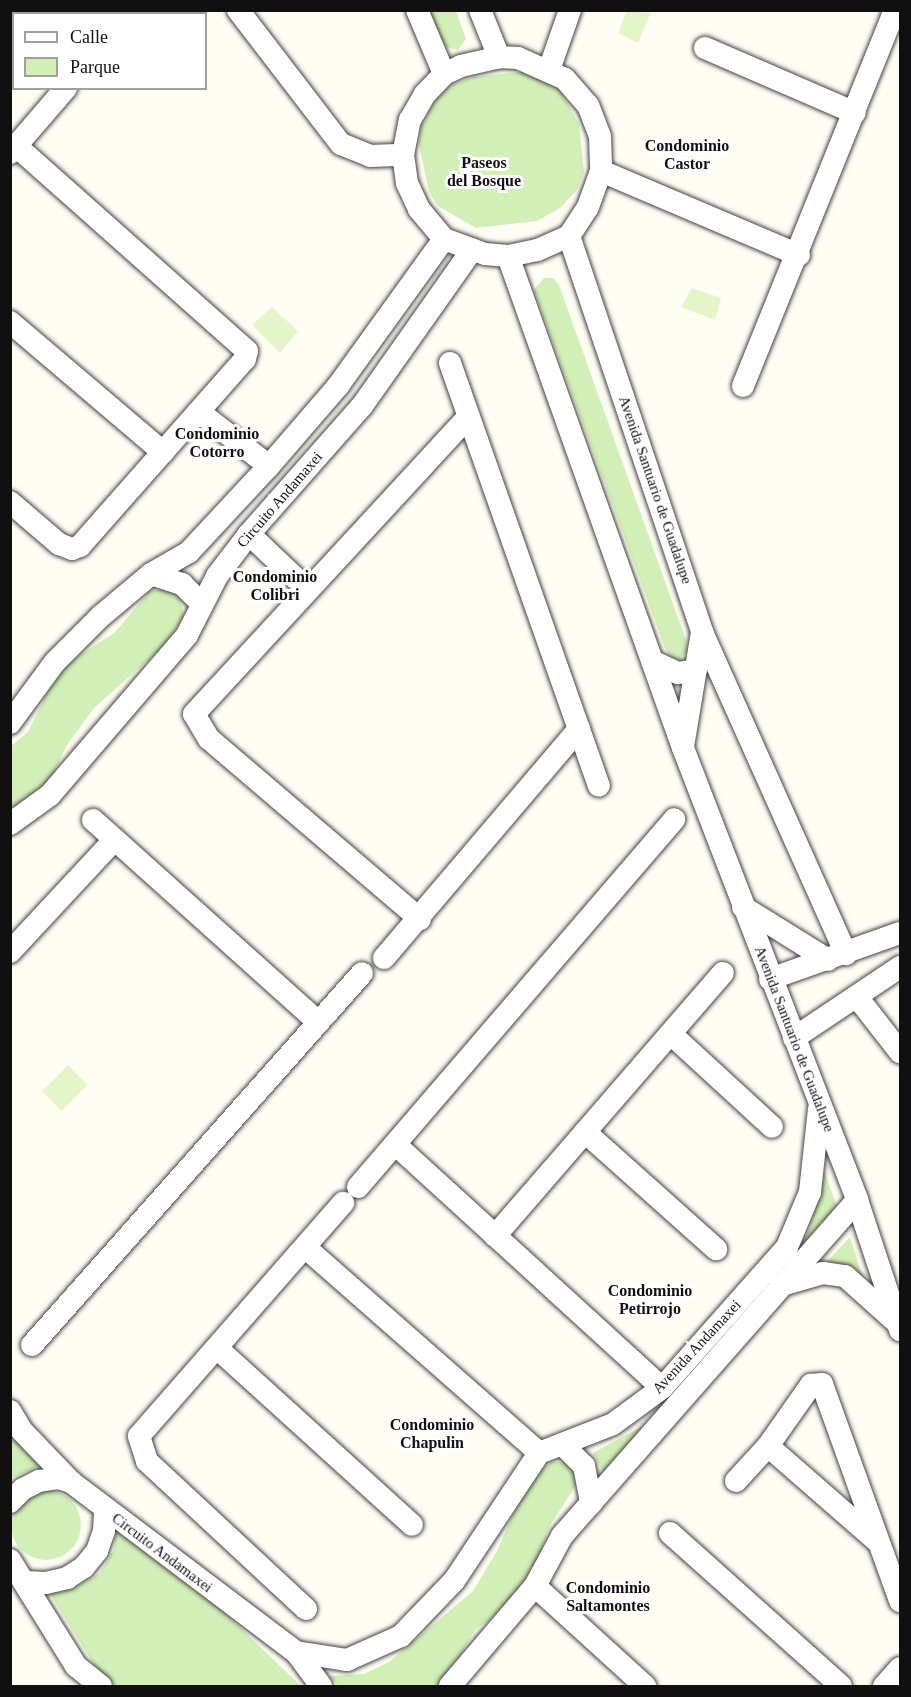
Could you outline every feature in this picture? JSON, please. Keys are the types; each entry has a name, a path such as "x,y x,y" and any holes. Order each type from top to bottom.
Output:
{"street":[{"path":"238,10 341,144 370,156 403,155"},
{"path":"417,10 444,74"},
{"path":"480,10 499,57"},
{"path":"549,70 570,10"},
{"path":"743,386 799,255 896,10"},
{"path":"705,48 855,114"},
{"path":"499,57 518,58 565,79 588,105 600,137 601,171 588,207 569,236 537,250 508,256 472,250 444,239 419,209 407,183 403,155 410,120 425,94 444,74 461,66 499,57"},
{"path":"10,502 59,544 72,549 80,546 245,358 245,346 13,150 64,90"},
{"path":"601,171 799,255"},
{"name":"Avenida Santuario de Guadalupe","path":"569,236 702,632 683,748"},
{"name":"Circuito Andamaxei","path":"10,723 55,662 109,608 151,574 189,552 269,466 338,386 444,239"},
{"name":"Circuito Andamaxei","path":"13,820 50,795 187,635 202,604 249,534 362,406 472,250"},
{"name":"Avenida Santuario de Guadalupe","path":"508,256 683,748 857,1200 899,1328"},
{"path":"10,322 163,452"},
{"path":"450,363 599,785"},
{"path":"199,412 269,466"},
{"path":"420,919 209,739 194,720 196,708 468,417"},
{"path":"249,534 306,588"},
{"path":"151,574 182,584 202,604"},
{"path":"702,632 837,957"},
{"path":"652,661 678,673 696,669"},
{"path":"384,958 420,919 579,729"},
{"path":"306,1610 147,1461 139,1447 139,1436 396,1145 674,819"},
{"path":"93,820 318,1022"},
{"path":"10,952 115,839"},
{"path":"743,907 837,957"},
{"path":"770,979 900,933"},
{"path":"794,1038 900,967"},
{"path":"495,1236 723,973"},
{"path":"32,1346 362,974"},
{"path":"856,996 900,1052"},
{"path":"671,1034 772,1127"},
{"name":"Avenida Andamaxei","path":"539,1453 613,1424 662,1388 788,1247 810,1192 819,1104"},
{"path":"585,1132 716,1249"},
{"path":"396,1145 662,1388"},
{"name":"Avenida Andamaxei","path":"450,1686 535,1586 562,1536 857,1200"},
{"path":"296,1652 347,1660 400,1636 454,1581 539,1453 306,1248"},
{"path":"782,1286 823,1273 844,1276 861,1286 899,1328"},
{"path":"217,1348 412,1525"},
{"path":"736,1481 768,1446 811,1385 822,1384 900,1601"},
{"name":"Circuito Andamaxei","path":"10,1411 21,1431 71,1482 105,1510 296,1652 321,1686"},
{"path":"562,1445 584,1466 591,1503"},
{"path":"768,1446 880,1545"},
{"path":"10,1502 23,1489 39,1481 58,1478 71,1482"},
{"path":"25,1582 56,1581 84,1567 97,1551 104,1531 105,1510"},
{"path":"670,1533 841,1686"},
{"path":"10,1560 76,1666 101,1686"},
{"path":"535,1586 645,1686"},
{"path":"884,1686 900,1668"}],"green space":[{"path":"429,11 456,11 466,39 458,50 446,47"},
{"path":"627,11 651,13 638,43 618,33"},
{"path":"530,71 556,83 579,124 584,172 577,190 560,208 537,221 476,228 438,206 429,192 419,144 421,127 438,95 452,85 473,77"},
{"path":"544,278 553,278 559,285 686,640 687,651 680,659 671,658 665,648 534,290"},
{"path":"692,288 721,298 715,320 681,307"},
{"path":"272,307 298,331 280,353 252,325"},
{"path":"166,589 180,598 184,616 164,646 94,708 67,745 51,778 28,799 11,808 11,746 28,732 59,669 114,633 150,591"},
{"path":"68,1065 88,1085 62,1111 42,1091"},
{"path":"824,1170 838,1210 795,1259 811,1225"},
{"path":"850,1237 864,1281 820,1269"},
{"path":"673,1397 605,1475 593,1453 644,1425"},
{"path":"10,1433 39,1466 11,1478 10,1478"},
{"path":"552,1462 564,1462 574,1470 578,1482 549,1527 531,1582 517,1599 475,1630 446,1680 438,1686 339,1686 328,1676 364,1674 389,1662 473,1591 497,1551 517,1505 540,1471"},
{"path":"46,1490 59,1493 71,1500 78,1512 81,1525 78,1538 71,1550 59,1557 46,1560 33,1557 21,1550 14,1538 11,1525 14,1512 21,1500 33,1493"},
{"path":"116,1531 178,1568 301,1686 116,1686 94,1665 49,1592 76,1587 100,1573 114,1549"}],"district":[{"name":"Condominio Castor","path":"687,155"},
{"name":"Paseos del Bosque","path":"484,172"},
{"name":"Condominio Cotorro","path":"217,443"},
{"name":"Condominio Colibri","path":"275,586"},
{"name":"Condominio Petirrojo","path":"650,1300"},
{"name":"Condominio Chapulin","path":"432,1434"},
{"name":"Condominio Saltamontes","path":"608,1597"}]}
